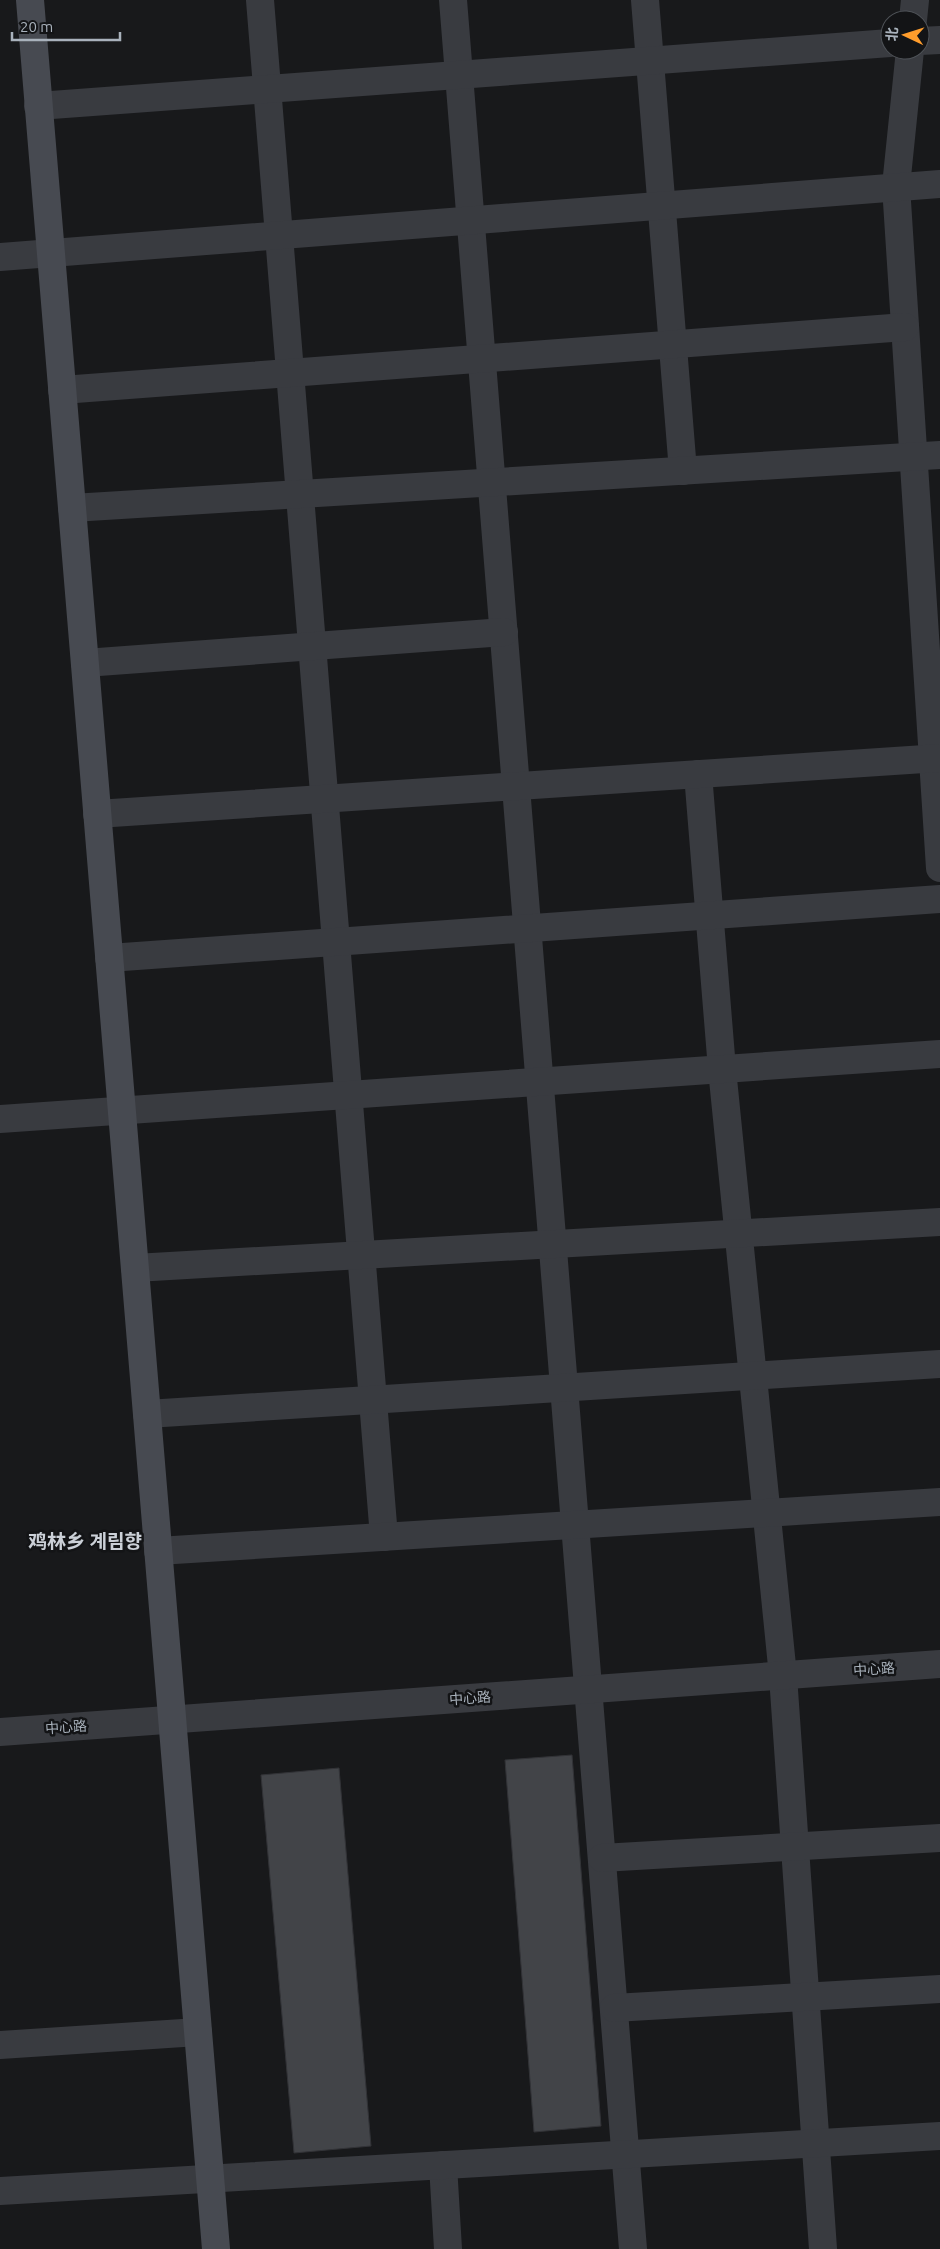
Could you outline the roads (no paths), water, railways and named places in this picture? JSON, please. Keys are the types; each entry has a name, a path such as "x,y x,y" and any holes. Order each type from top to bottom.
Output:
{"street":[{"path":"30,0 216,2249"},
{"path":"260,0 384,1537"},
{"path":"453,0 633,2249"},
{"path":"645,0 684,471"},
{"path":"38,106 880,44"},
{"path":"909,60 896,186 913,457 931,599 940,868"},
{"path":"0,257 940,184"},
{"path":"62,390 905,327"},
{"path":"72,508 940,456"},
{"path":"85,663 504,632"},
{"path":"97,814 936,758"},
{"path":"698,774 722,1069 783,1676 823,2249"},
{"path":"109,958 940,899"},
{"path":"0,1119 940,1054"},
{"path":"135,1268 940,1222"},
{"path":"147,1414 940,1364"},
{"path":"158,1551 940,1502"},
{"name":"中心路","path":"0,1732 940,1664"},
{"path":"602,1858 940,1838"},
{"path":"614,2008 940,1989"},
{"path":"0,2045 198,2032"},
{"path":"0,2191 940,2136"},
{"path":"443,2165 448,2249"}],"district":[{"name":"鸡林乡 계림향","path":"85,1541"}]}
